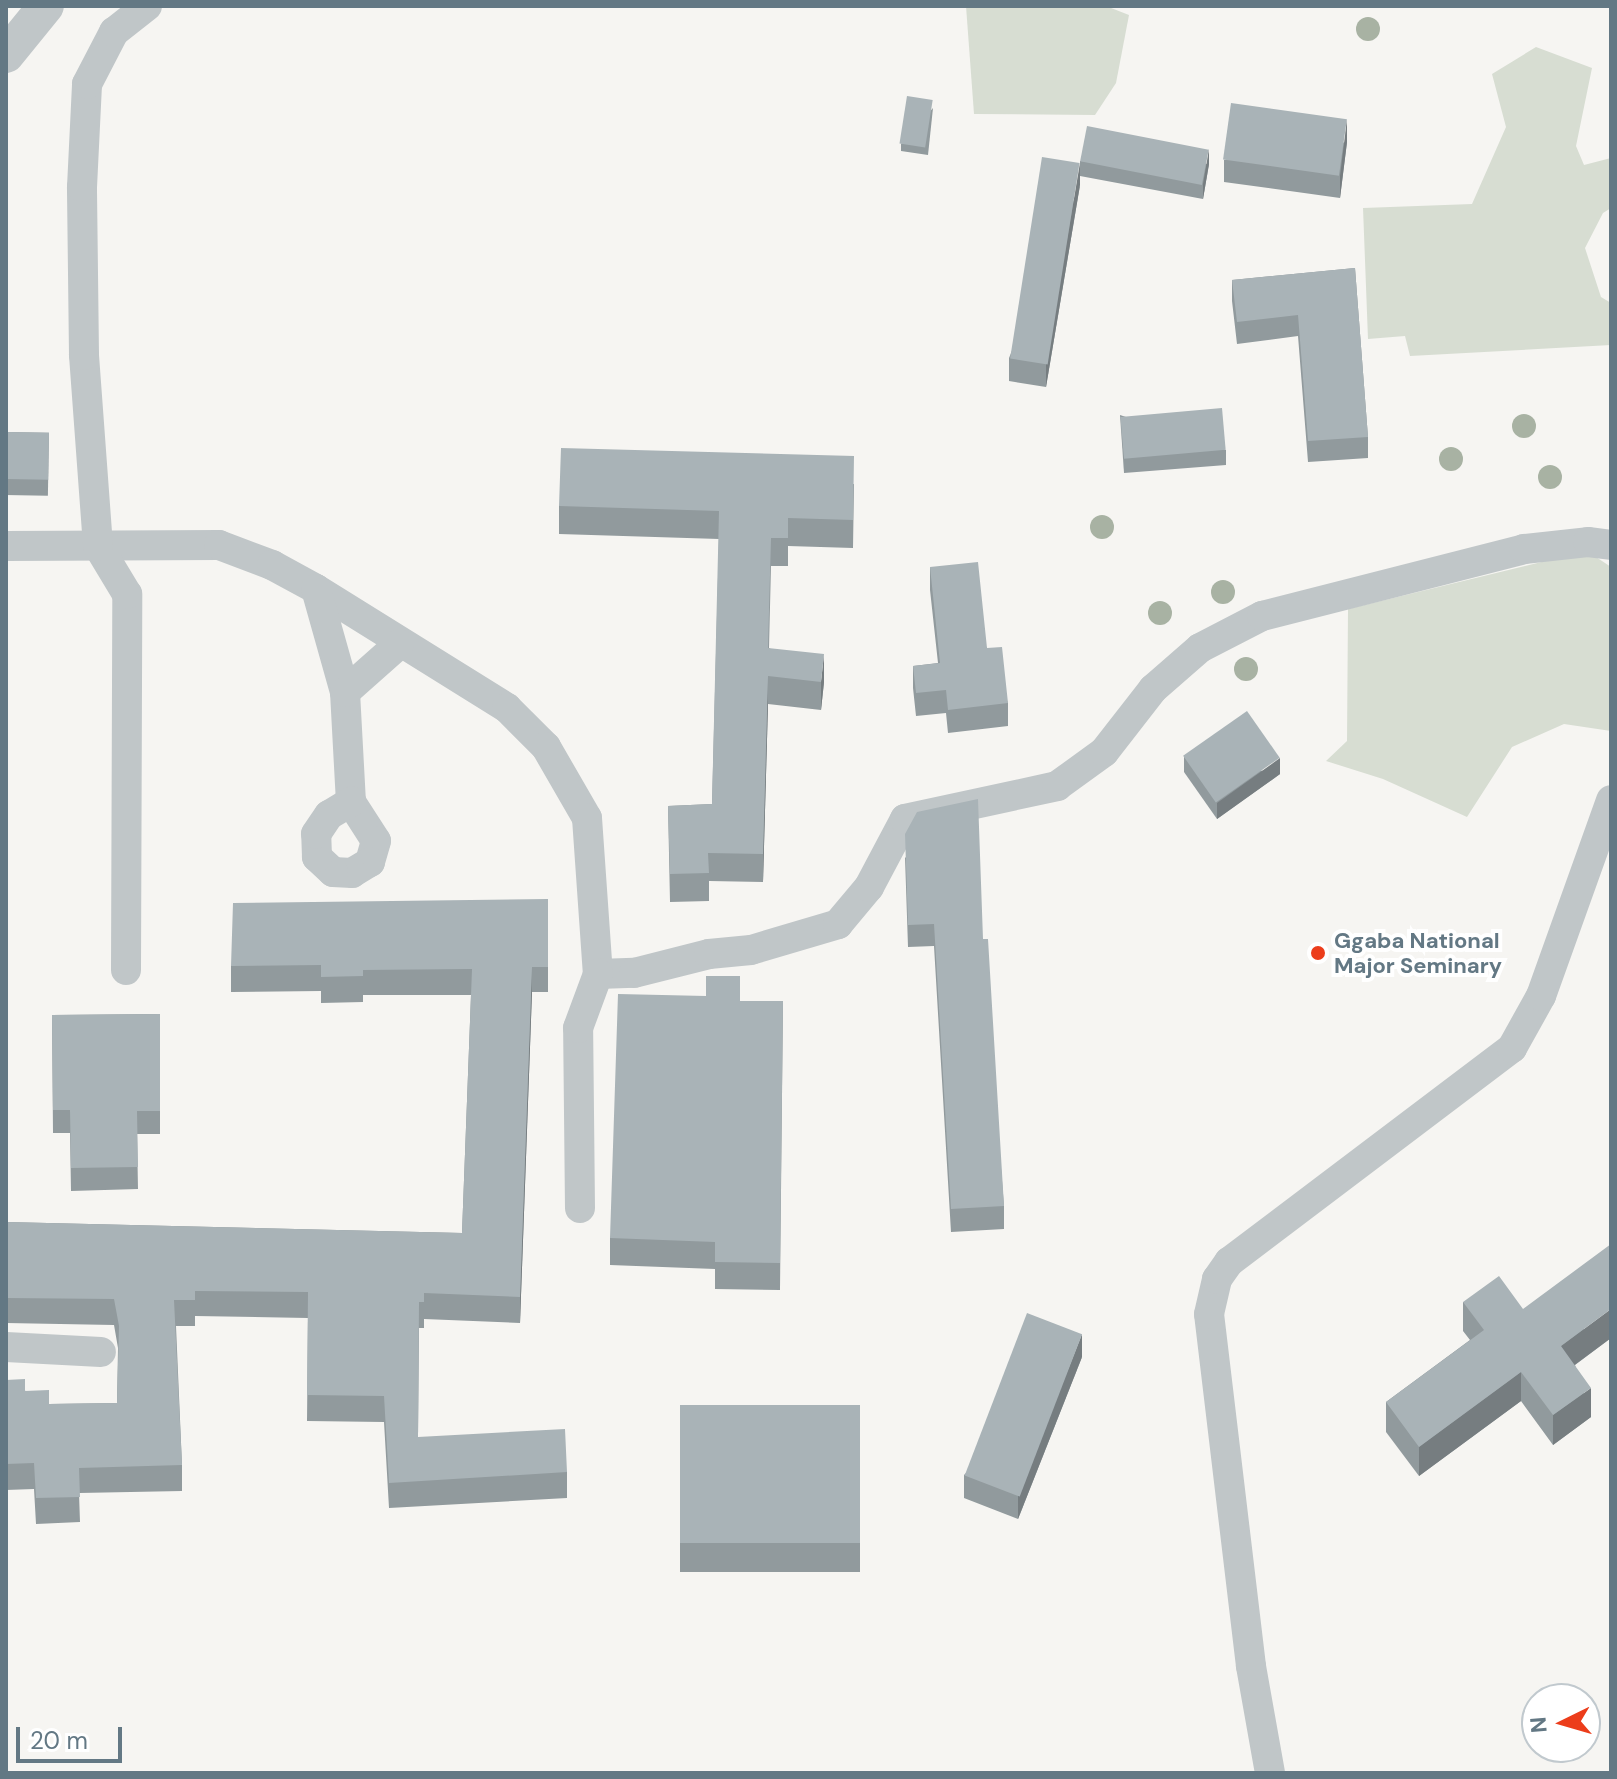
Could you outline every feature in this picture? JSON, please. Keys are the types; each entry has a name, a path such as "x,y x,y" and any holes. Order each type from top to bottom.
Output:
{"street":[{"path":"6,55 46,6"},
{"path":"126,970 127,594 98,546 84,355 82,187 87,84 114,32 147,6"},
{"path":"598,974 634,973 709,954 751,950 838,924 869,887 905,819 1057,786 1104,752 1153,689 1200,648 1262,616 1524,549 1588,542 1611,545"},
{"path":"6,546 219,545 272,565 316,589 399,644 507,708 546,747 587,818 593,853 598,974 578,1028 580,1208"},
{"path":"316,589 345,692 351,802"},
{"path":"345,692 399,644"},
{"path":"1270,1773 1251,1666 1209,1314 1217,1279 1229,1262 1512,1048 1541,996 1611,800"},
{"path":"6,1347 101,1352"}],"shaded area":[{"path":"966,6 1106,6 1129,15 1116,83 1095,115 974,114"},
{"path":"1536,47 1592,68 1576,146 1584,165 1611,158 1611,208 1603,213 1585,248 1601,297 1611,303 1611,345 1410,356 1405,336 1368,339 1363,208 1472,204 1506,127 1492,74"},
{"path":"1587,551 1611,567 1611,731 1564,724 1512,747 1467,817 1383,779 1326,761 1347,741 1348,609"}],"building":[{"path":"907,96 933,100 925,147 899,143"},
{"path":"1231,103 1347,119 1339,176 1223,159"},
{"path":"1087,126 1209,150 1202,185 1080,161"},
{"path":"1042,157 1080,163 1048,364 1010,358"},
{"path":"1355,268 1368,437 1308,441 1298,315 1237,322 1232,280"},
{"path":"1222,408 1226,450 1124,459 1120,417"},
{"path":"6,432 49,433 48,480 6,479"},
{"path":"561,448 854,456 853,520 788,518 788,538 771,538 768,648 824,654 821,682 768,676 763,854 708,853 709,873 670,874 668,806 712,804 719,511 559,506"},
{"path":"978,562 987,648 1002,647 1008,703 948,710 946,690 916,693 913,666 940,663 930,567"},
{"path":"1247,711 1280,758 1216,802 1183,756"},
{"path":"978,799 983,939 988,939 1004,1206 951,1209 934,924 908,925 905,834 917,812"},
{"path":"548,899 548,967 532,967 520,1297 424,1293 424,1302 419,1302 418,1437 565,1429 567,1472 389,1483 384,1396 307,1395 308,1292 195,1291 195,1300 174,1300 182,1465 79,1468 80,1497 36,1498 34,1463 6,1464 6,1380 25,1379 25,1391 49,1390 49,1404 117,1403 119,1326 114,1299 6,1298 6,1222 462,1233 472,969 363,970 363,976 321,977 321,965 231,966 233,903"},
{"path":"706,976 740,976 740,1001 783,1001 780,1263 715,1262 715,1242 610,1238 618,994 706,996"},
{"path":"160,1014 160,1111 137,1111 138,1167 71,1168 70,1110 53,1110 52,1015"},
{"path":"1611,1244 1611,1309 1561,1346 1591,1388 1553,1415 1521,1372 1419,1447 1386,1402 1484,1330 1463,1302 1499,1276 1523,1309"},
{"path":"1027,1313 1082,1334 1020,1497 965,1475"},
{"path":"680,1405 860,1405 860,1543 680,1543"}],"place":[{"name":"Ggaba National Major Seminary","path":"1318,953"}]}
